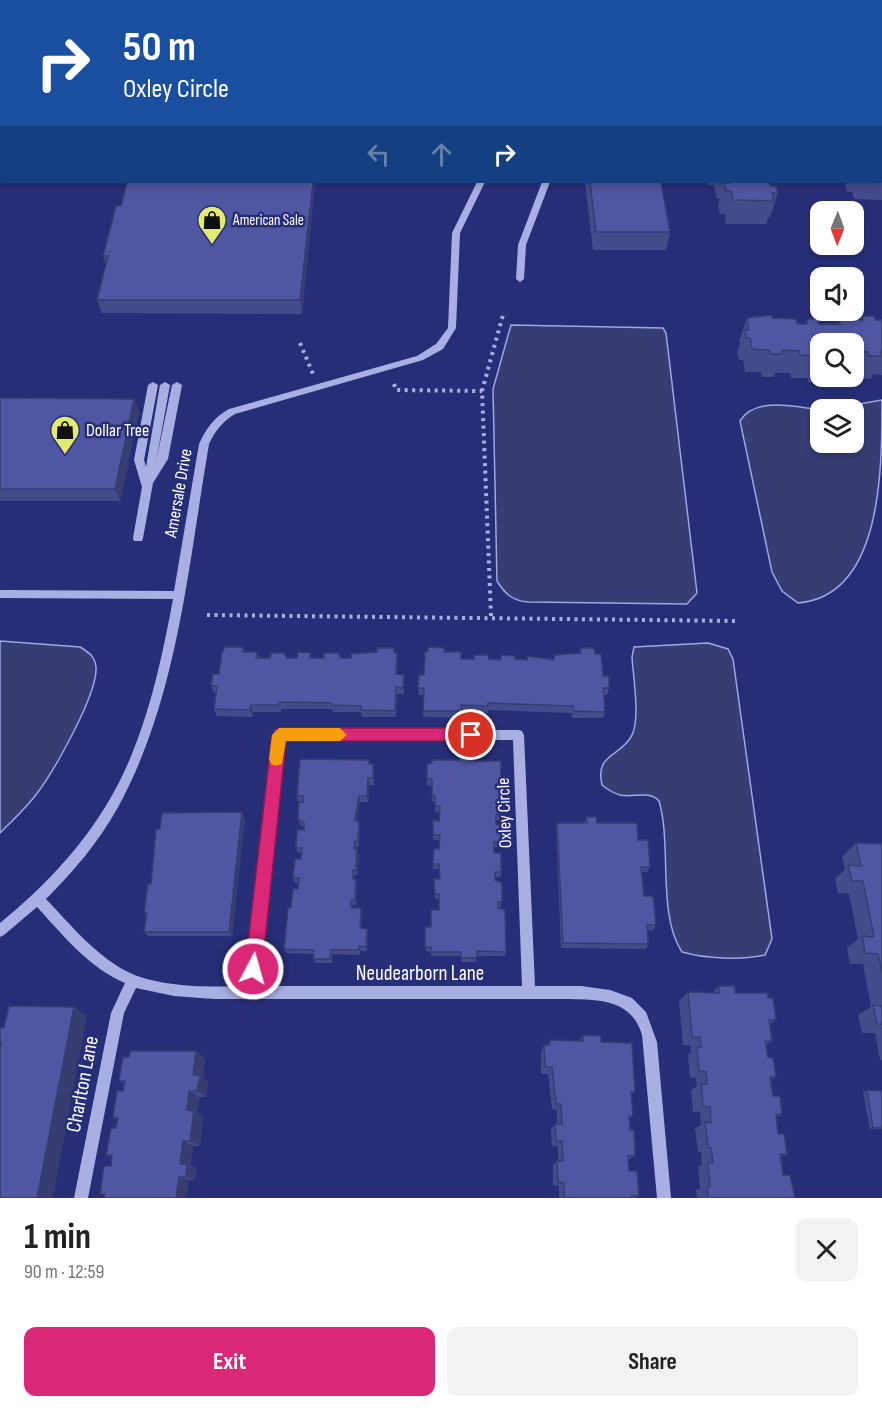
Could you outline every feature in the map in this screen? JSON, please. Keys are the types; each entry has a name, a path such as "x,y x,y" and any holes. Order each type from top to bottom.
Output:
{"street":[{"name":"Amersale Drive","path":"0,931 39,900 86,844 123,787 147,729 178,595 204,444 209,432 221,417 232,411 420,358 433,352 446,340 452,328 456,233 481,183"},
{"path":"520,279 522,245 546,183"},
{"path":"147,488 139,460 153,385"},
{"path":"138,538 165,385"},
{"path":"147,488 163,459 177,385"},
{"path":"0,594 178,595"},
{"name":"Oxley Circle","path":"251,992 279,735 518,735 529,993"},
{"name":"Neudearborn Lane","path":"39,900 97,959 132,981 167,989 251,992 529,993 609,997 622,1000 638,1011 646,1023 650,1042 664,1198"},
{"name":"Charlton Lane","path":"81,1198 118,1013 132,981"}],"path":[{"path":"491,616 482,391 503,315"},
{"path":"394,384 396,390 482,391"},
{"path":"207,615 491,616 737,621"}],"water":[{"path":"511,325 663,328 666,333 697,593 687,604 528,602 510,596 497,581 493,389"},
{"path":"882,400 881,461 872,526 861,554 847,578 826,595 798,603 782,591 772,572 740,421 755,408 766,406 810,409 810,453 864,453 864,403"},
{"path":"0,641 80,647 93,657 96,667 90,695 63,752 35,796 0,833"},
{"path":"708,643 728,649 733,659 772,939 765,955 745,958 702,956 682,952 674,937 670,919 665,838 659,801 646,795 620,795 602,785 602,767 609,757 626,744 634,730 636,710 632,657 634,647"}],"building":[{"name":"American Sale","path":"127,183 313,183 300,300 97,300 108,256 103,256 116,206 121,206"},
{"path":"590,183 661,183 670,232 596,232"},
{"path":"724,183 769,183 770,186 776,186 778,193 772,193 774,201 733,200 731,191 726,191"},
{"path":"772,315 772,318 796,319 797,324 807,324 807,319 810,319 810,321 818,321 819,324 840,324 839,321 864,321 864,316 874,316 875,320 882,320 882,356 869,356 868,352 864,352 864,333 810,333 810,356 800,355 799,351 782,350 782,354 770,354 769,350 752,349 750,338 746,338 745,330 749,330 747,318"},
{"name":"Dollar Tree","path":"0,398 134,399 115,489 0,489"},
{"path":"225,647 243,647 242,652 257,652 256,658 270,658 271,653 284,653 287,658 297,658 298,652 311,653 310,658 324,658 324,653 338,653 341,658 351,658 351,654 377,652 377,648 394,648 394,653 397,653 396,674 404,675 403,688 396,687 395,711 361,710 361,706 331,705 331,703 279,702 279,705 251,705 250,710 214,709 217,686 211,686 213,674 219,674 222,652"},
{"path":"428,647 444,648 444,652 461,652 461,659 474,659 474,655 488,655 489,659 501,660 501,655 515,656 515,659 527,660 527,656 554,660 554,655 581,653 580,648 594,648 595,654 601,654 603,676 609,676 609,688 603,688 605,712 574,711 573,706 488,703 488,706 461,705 461,711 423,711 424,688 418,688 419,675 424,675 425,652 428,652"},
{"path":"459,755 474,755 474,761 501,761 500,814 496,814 496,825 500,825 501,842 494,842 494,853 501,853 501,872 495,872 495,880 502,883 502,902 498,902 498,908 505,910 506,952 477,951 477,958 461,958 461,952 431,952 431,947 425,947 425,927 431,927 431,910 439,910 439,894 435,894 434,879 440,879 439,864 433,864 434,849 439,849 440,835 433,835 433,820 439,821 440,806 435,806 435,796 432,796 432,779 427,779 427,764 432,763 432,760 459,760"},
{"path":"300,759 369,760 369,764 373,764 373,778 368,778 367,796 359,796 355,821 359,821 358,841 355,841 354,849 357,849 356,870 353,870 353,879 356,879 355,900 351,900 351,908 361,908 360,928 367,929 366,947 359,946 359,950 331,950 330,959 313,959 314,950 284,949 288,908 291,908 293,889 298,889 299,878 293,878 295,859 301,859 302,848 296,848 297,830 304,830 304,823 298,819 299,802 303,802 303,796 297,796"},
{"path":"242,812 229,932 144,932 147,913 144,913 148,884 151,884 156,829 160,829 162,813"},
{"path":"586,817 596,817 597,823 637,823 638,840 648,840 650,867 641,867 644,896 653,896 656,925 647,925 648,944 563,943 557,823 587,823"},
{"path":"856,843 882,844 882,973 878,954 865,953 862,936 874,937 863,881 852,881 848,865 861,866"},
{"path":"719,986 735,986 735,993 768,993 768,998 773,998 776,1020 769,1020 772,1041 765,1041 768,1057 773,1058 776,1077 770,1077 773,1096 780,1096 782,1115 776,1114 778,1134 784,1134 787,1154 780,1154 783,1175 790,1175 795,1198 708,1198 707,1187 710,1187 708,1163 713,1163 711,1148 708,1148 705,1122 711,1123 710,1107 703,1106 701,1084 707,1084 706,1072 699,1071 697,1047 701,1047 700,1037 692,1037 688,992 720,993"},
{"path":"873,1005 882,1006 882,1024 877,1024"},
{"path":"9,1006 74,1007 37,1198 0,1198 0,1028 4,1028"},
{"path":"583,1035 601,1036 601,1042 632,1043 635,1092 631,1092 633,1116 629,1116 630,1130 634,1130 635,1156 628,1155 629,1171 637,1171 639,1196 564,1198 564,1183 558,1182 557,1161 563,1161 562,1141 556,1141 555,1124 562,1124 561,1104 556,1104 552,1067 545,1067 544,1045 550,1045 550,1040 583,1041"},
{"path":"130,1051 196,1051 193,1075 200,1075 197,1091 189,1091 187,1110 194,1111 190,1141 183,1141 180,1164 187,1164 186,1177 179,1177 176,1198 104,1198 105,1194 100,1194 104,1166 111,1166 112,1155 106,1155 111,1128 116,1128 118,1118 113,1118 117,1091 123,1091 125,1081 119,1081 123,1057 129,1057"},
{"path":"867,1090 882,1091 882,1128 873,1128"}],"slow traffic":[{"path":"276,759 279,735 340,735"}],"place":[{"name":"American Sale","path":"212,246"},
{"name":"Dollar Tree","path":"65,456"}],"route":[{"path":"253,969 279,735 471,735"}]}
